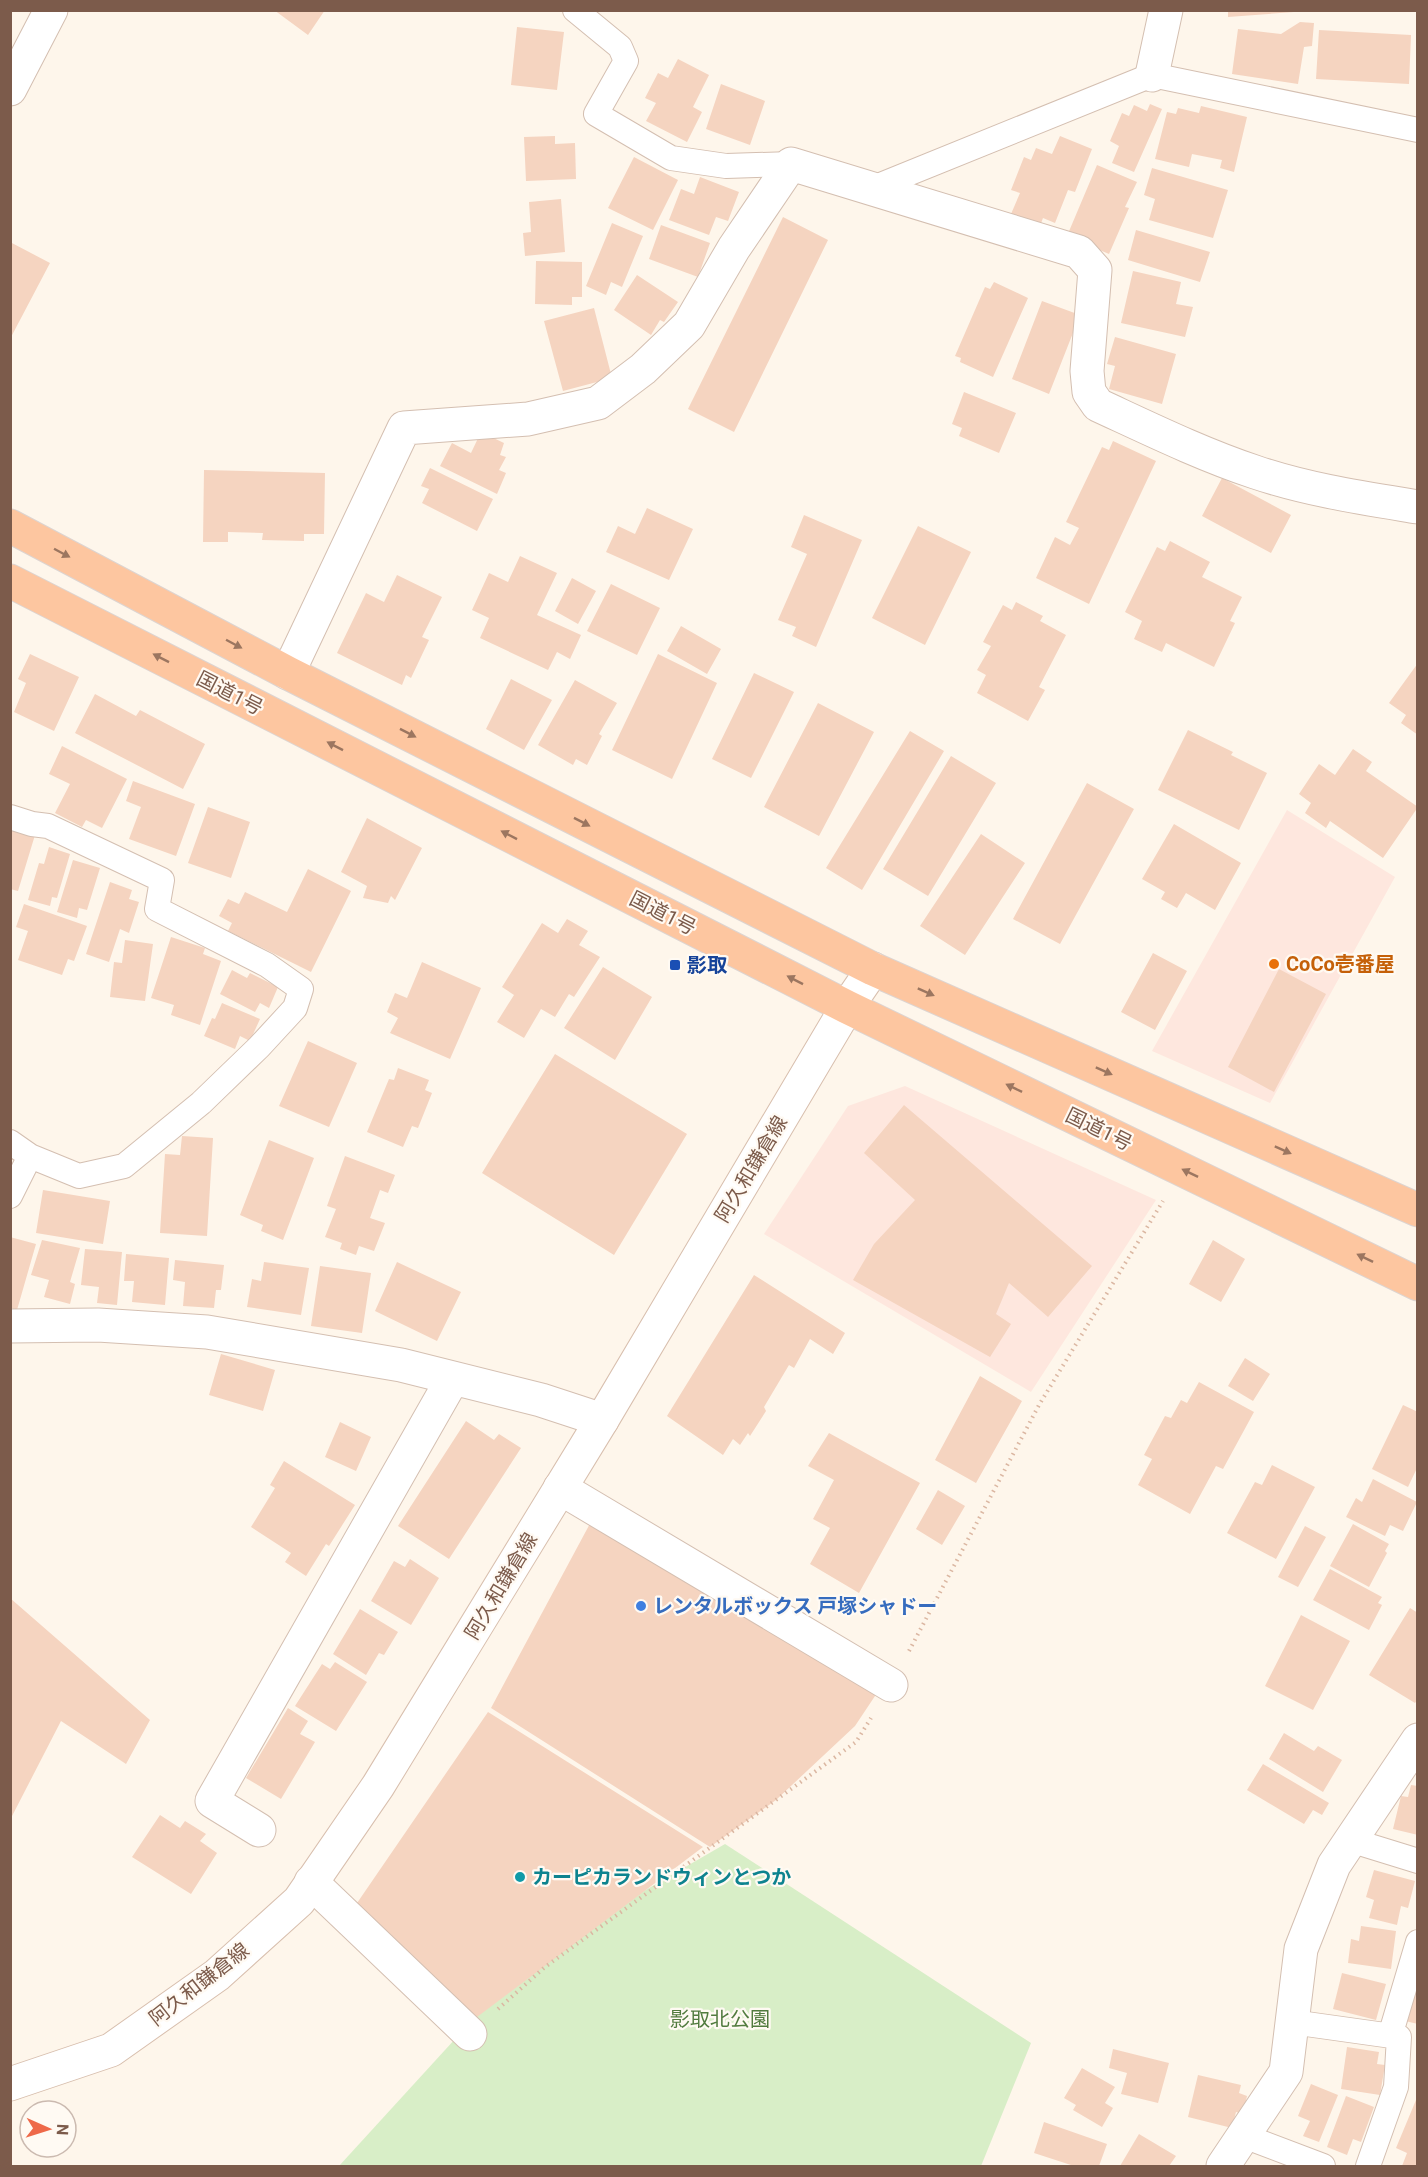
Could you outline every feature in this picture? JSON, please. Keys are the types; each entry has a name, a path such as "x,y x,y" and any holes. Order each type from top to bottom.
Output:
{"highway":[{"path":"10,526 288,673 873,969 1418,1210"},
{"name":"国道1号","path":"10,581 847,1006 1418,1284"}],"street":[{"path":"10,90 51,10"},
{"path":"1152,75 1166,10"},
{"path":"288,673 404,428 528,419 598,403 643,369 689,325 734,248 791,164 1079,252 1095,270 1087,371 1089,392 1098,405 1182,446 1257,473 1333,493 1418,507"},
{"name":"阿久和鎌倉線","path":"10,2084 111,2050 217,1975 299,1901 378,1786 602,1420 847,1006 873,969"},
{"path":"10,1326 98,1325 207,1332 401,1365 541,1400 602,1420"},
{"path":"259,1830 212,1801 453,1378"},
{"path":"560,1488 891,1685"},
{"path":"1223,2166 1286,2072 1301,1949 1334,1865 1418,1740"},
{"path":"311,1882 470,2034"}],"lane":[{"path":"575,10 620,47 626,61 596,114 671,158 726,166 791,164"},
{"path":"873,188 1152,75 1418,130"},
{"path":"10,817 32,825 48,826 162,880 157,909 267,965 301,989 295,1008 259,1047 201,1103 124,1166 79,1176 30,1156 10,1142"},
{"path":"10,1196 30,1156"},
{"path":"1350,1840 1418,1861"},
{"path":"1390,2036 1418,1942"},
{"path":"1293,2022 1399,2037 1396,2087 1368,2166"},
{"path":"1244,2136 1323,2166"}],"shaded area":[{"name":"CoCo壱番屋","path":"1287,810 1395,877 1270,1103 1152,1051"},
{"path":"905,1086 1156,1200 1031,1392 764,1234 848,1106"}],"green space":[{"name":"影取北公園","path":"725,1844 1031,2043 981,2166 339,2166 530,1957"}],"building":[{"path":"274,10 325,10 308,35"},
{"path":"1228,10 1294,10 1294,12 1228,17"},
{"path":"1300,22 1314,23 1312,46 1304,47 1298,84 1232,74 1238,29 1281,34"},
{"path":"517,27 564,32 557,90 511,85"},
{"path":"1319,30 1411,35 1409,84 1316,79"},
{"path":"678,59 709,75 693,107 702,112 687,142 646,121 656,103 645,98 658,73 668,78"},
{"path":"721,84 765,101 750,145 706,129"},
{"path":"1150,104 1162,109 1134,172 1112,163 1119,146 1110,141 1122,113 1129,116 1134,105 1147,111"},
{"path":"1201,106 1247,117 1234,172 1220,168 1222,160 1192,154 1189,167 1155,159 1167,112 1176,114 1178,108 1199,113"},
{"path":"555,136 555,144 575,143 576,179 526,181 524,137"},
{"path":"1060,136 1092,149 1075,192 1068,190 1055,223 1043,218 1040,226 1011,214 1020,193 1011,190 1024,157 1031,160 1036,148 1052,154"},
{"path":"634,157 678,180 653,230 608,208"},
{"path":"1097,165 1137,182 1125,207 1129,208 1109,254 1067,236"},
{"path":"1152,168 1228,190 1213,238 1149,220 1155,199 1144,195"},
{"path":"700,177 739,192 728,221 716,217 709,235 669,220 681,189 694,194"},
{"path":"561,199 565,252 525,256 523,233 531,232 529,202"},
{"path":"783,217 828,240 734,432 688,409"},
{"path":"612,223 643,236 622,287 611,282 606,295 586,286"},
{"path":"661,225 710,243 698,277 649,259"},
{"path":"1136,230 1210,252 1200,282 1128,260"},
{"path":"10,242 50,263 10,339"},
{"path":"536,261 582,262 582,297 572,297 572,305 535,304"},
{"path":"1133,271 1181,282 1176,304 1193,307 1185,337 1121,323"},
{"path":"637,275 678,302 664,322 660,320 651,335 614,310"},
{"path":"994,282 1028,298 993,377 960,362 961,358 955,356 985,287 990,289"},
{"path":"1042,301 1080,315 1049,394 1012,379"},
{"path":"594,308 612,378 563,391 544,321"},
{"path":"1115,337 1176,354 1162,404 1109,389 1115,366 1107,364"},
{"path":"964,392 1016,413 999,453 959,436 962,428 952,424"},
{"path":"481,432 504,443 500,455 506,457 499,470 506,473 497,494 440,466 452,443 471,453"},
{"path":"1113,441 1156,461 1089,604 1036,578 1055,537 1070,545 1079,528 1066,522 1102,447 1109,450"},
{"path":"430,468 493,499 477,531 422,503 429,489 421,486"},
{"path":"204,470 325,473 324,534 304,534 304,541 262,540 263,533 228,532 228,542 203,542"},
{"path":"1222,478 1291,515 1271,553 1202,516"},
{"path":"647,508 693,529 669,580 606,552 618,526 635,534"},
{"path":"804,515 862,540 816,647 792,636 796,627 778,620 807,554 791,547"},
{"path":"918,526 971,552 925,645 872,618"},
{"path":"1170,541 1210,562 1202,577 1242,597 1230,621 1235,623 1214,667 1166,643 1162,652 1134,639 1142,621 1125,612 1157,547 1165,551"},
{"path":"520,556 557,573 537,615 581,635 570,659 557,652 548,670 480,638 489,618 472,610 489,573 508,582"},
{"path":"397,575 442,597 422,637 429,640 411,678 406,675 402,685 337,653 366,593 384,602"},
{"path":"572,578 596,591 578,624 555,611"},
{"path":"611,584 660,608 637,655 587,631"},
{"path":"1016,602 1043,616 1040,621 1066,635 1039,687 1045,690 1028,721 977,693 986,675 977,670 991,646 983,642 1003,605 1012,610"},
{"path":"681,626 721,649 707,674 667,651"},
{"path":"30,654 79,677 54,731 14,712 26,683 18,679"},
{"path":"658,654 717,683 672,779 612,750"},
{"path":"1418,663 1418,735 1401,723 1406,715 1389,703"},
{"path":"754,673 794,692 751,778 712,759"},
{"path":"511,679 552,700 524,750 486,729"},
{"path":"575,680 617,703 599,734 602,736 587,765 576,759 573,765 538,745"},
{"path":"95,694 136,716 140,710 205,744 183,789 75,733"},
{"path":"818,703 874,732 819,836 764,807"},
{"path":"1188,730 1233,752 1231,755 1267,773 1239,830 1158,790"},
{"path":"910,731 944,751 862,890 826,868"},
{"path":"62,746 127,779 102,828 86,820 82,827 55,813 70,784 49,774"},
{"path":"1353,749 1372,762 1366,771 1418,807 1383,858 1330,821 1326,828 1305,813 1311,803 1299,794 1319,764 1335,775"},
{"path":"951,756 996,783 928,896 883,869"},
{"path":"133,781 195,804 176,856 129,839 141,807 126,801"},
{"path":"1087,783 1134,809 1060,944 1013,919"},
{"path":"208,807 250,822 231,878 188,863"},
{"path":"367,818 422,848 395,900 391,896 388,903 363,898 367,886 341,872"},
{"path":"1174,824 1241,863 1215,910 1186,893 1177,908 1161,899 1165,892 1142,879"},
{"path":"10,827 35,835 18,891 10,889"},
{"path":"981,834 1025,863 965,955 920,926"},
{"path":"49,847 70,854 57,898 52,897 50,906 28,900 39,863 44,864"},
{"path":"73,860 100,868 87,910 79,908 77,918 57,912"},
{"path":"308,869 351,891 311,972 228,931 232,923 219,916 228,899 239,904 245,892 287,912"},
{"path":"110,882 132,890 129,899 139,902 129,933 120,929 109,962 86,954"},
{"path":"24,904 87,926 74,961 68,959 62,975 18,960 28,931 16,927"},
{"path":"567,919 588,931 579,945 600,957 574,997 569,994 555,1017 541,1009 524,1038 497,1022 514,995 502,987 542,923 558,933"},
{"path":"171,937 205,948 203,954 221,961 200,1025 171,1015 174,1005 151,998"},
{"path":"125,940 153,944 145,1001 110,997 114,962 122,963"},
{"path":"1153,953 1187,971 1155,1030 1121,1012"},
{"path":"422,962 481,988 450,1059 390,1033 398,1018 387,1012 395,993 407,998"},
{"path":"603,967 652,997 615,1060 564,1028"},
{"path":"1279,969 1326,994 1274,1092 1228,1067"},
{"path":"232,970 247,978 250,973 278,987 269,1008 260,1003 255,1012 220,994"},
{"path":"222,1003 260,1019 250,1041 240,1036 235,1049 204,1036"},
{"path":"308,1041 357,1063 329,1127 279,1106"},
{"path":"555,1054 687,1134 614,1255 482,1173"},
{"path":"398,1068 429,1080 425,1090 432,1093 418,1128 412,1126 403,1147 367,1132 389,1079 394,1080"},
{"path":"904,1105 1092,1266 1048,1317 1009,1283 996,1314 1011,1324 990,1357 853,1280 874,1244 915,1200 864,1153"},
{"path":"182,1136 213,1138 207,1236 160,1233 165,1154 180,1155"},
{"path":"269,1140 314,1158 283,1240 261,1231 263,1225 240,1215"},
{"path":"345,1156 395,1175 388,1193 380,1190 370,1218 385,1223 374,1251 359,1246 356,1255 340,1249 342,1243 325,1237 336,1209 327,1206"},
{"path":"43,1190 110,1201 103,1244 36,1233"},
{"path":"10,1237 36,1244 17,1310 10,1308"},
{"path":"42,1240 80,1248 70,1282 75,1284 70,1304 44,1297 49,1280 31,1275"},
{"path":"1213,1240 1245,1259 1221,1302 1189,1284"},
{"path":"85,1249 122,1252 117,1305 97,1303 99,1287 81,1285"},
{"path":"126,1254 169,1258 165,1305 132,1302 134,1281 124,1281"},
{"path":"175,1260 224,1265 221,1290 216,1290 214,1308 183,1306 185,1282 173,1280"},
{"path":"264,1262 309,1268 301,1315 247,1307 252,1279 261,1281"},
{"path":"397,1262 461,1292 437,1341 375,1311"},
{"path":"320,1266 371,1273 362,1333 311,1326"},
{"path":"754,1275 845,1333 833,1354 810,1339 794,1368 789,1365 764,1407 766,1411 750,1436 748,1433 740,1445 733,1439 723,1455 667,1416"},
{"path":"221,1354 275,1370 263,1411 209,1395"},
{"path":"1245,1358 1270,1374 1253,1401 1228,1386"},
{"path":"980,1376 1022,1401 976,1483 935,1460"},
{"path":"1199,1382 1254,1412 1223,1469 1216,1466 1190,1514 1138,1485 1152,1459 1144,1455 1165,1416 1171,1418 1181,1400 1187,1403"},
{"path":"1403,1405 1418,1412 1418,1466 1408,1487 1372,1469"},
{"path":"466,1421 494,1440 499,1434 521,1448 449,1559 398,1526"},
{"path":"340,1422 371,1437 356,1471 325,1457"},
{"path":"829,1433 920,1483 859,1593 810,1564 830,1528 813,1519 834,1480 808,1466"},
{"path":"284,1461 355,1505 329,1546 326,1544 306,1576 285,1562 291,1553 251,1527 275,1488 270,1485"},
{"path":"1272,1465 1315,1487 1276,1559 1227,1533 1255,1482 1262,1485"},
{"path":"1373,1479 1417,1502 1403,1531 1390,1525 1385,1536 1346,1517 1356,1498 1362,1502"},
{"path":"938,1490 965,1506 942,1545 916,1529"},
{"name":"レンタルボックス 戸塚シャドー","path":"593,1518 877,1693 855,1726 776,1800 710,1847 491,1708"},
{"path":"1353,1524 1389,1544 1385,1551 1387,1553 1369,1587 1330,1566"},
{"path":"1305,1526 1326,1537 1298,1587 1278,1577"},
{"path":"410,1559 439,1578 411,1625 371,1601 394,1561 405,1567"},
{"path":"1330,1569 1382,1597 1378,1603 1382,1605 1369,1630 1313,1600"},
{"path":"10,1598 150,1720 126,1764 61,1721 10,1820"},
{"path":"1410,1608 1418,1613 1418,1699 1415,1703 1369,1675"},
{"path":"360,1609 398,1632 384,1655 379,1653 366,1675 333,1654"},
{"path":"1301,1615 1350,1641 1313,1710 1265,1686"},
{"path":"335,1662 367,1682 336,1731 295,1706 322,1664 330,1669"},
{"path":"288,1708 308,1721 300,1734 315,1742 281,1799 246,1778"},
{"name":"カーピカランドウィンとつか","path":"488,1712 703,1847 477,2017 355,1906"},
{"path":"1284,1733 1314,1751 1318,1746 1342,1760 1323,1792 1269,1759"},
{"path":"1263,1764 1329,1803 1322,1815 1313,1810 1304,1824 1247,1790"},
{"path":"1411,1785 1418,1786 1418,1835 1393,1829 1401,1796 1408,1797"},
{"path":"160,1815 180,1828 185,1821 206,1834 200,1841 217,1853 191,1894 132,1857"},
{"path":"1374,1870 1415,1881 1408,1908 1401,1906 1397,1925 1369,1918 1374,1900 1366,1897"},
{"path":"1361,1926 1396,1931 1391,1969 1348,1963 1351,1939 1359,1941"},
{"path":"1342,1973 1386,1984 1376,2020 1333,2009"},
{"path":"1415,1985 1418,1986 1418,2024 1405,2021"},
{"path":"1347,2047 1379,2052 1377,2064 1385,2065 1380,2095 1341,2089"},
{"path":"1113,2049 1169,2063 1158,2103 1121,2094 1127,2073 1109,2068"},
{"path":"1082,2068 1115,2087 1105,2103 1113,2108 1102,2127 1073,2110 1076,2105 1064,2098"},
{"path":"1198,2075 1241,2085 1239,2093 1247,2096 1243,2114 1236,2112 1232,2128 1188,2117"},
{"path":"1311,2084 1338,2095 1319,2142 1303,2136 1310,2121 1298,2116"},
{"path":"1346,2096 1374,2107 1361,2142 1353,2139 1347,2155 1327,2147"},
{"path":"1416,2100 1418,2101 1418,2166 1402,2166 1407,2153 1396,2148"},
{"path":"1044,2122 1107,2144 1099,2166 1074,2166 1034,2153"},
{"path":"1139,2134 1176,2156 1169,2166 1120,2166"}],"place":[{"name":"CoCo壱番屋","path":"1274,964"},
{"name":"影取","path":"675,965"},
{"name":"レンタルボックス 戸塚シャドー","path":"641,1606"},
{"name":"カーピカランドウィンとつか","path":"520,1877"}]}
